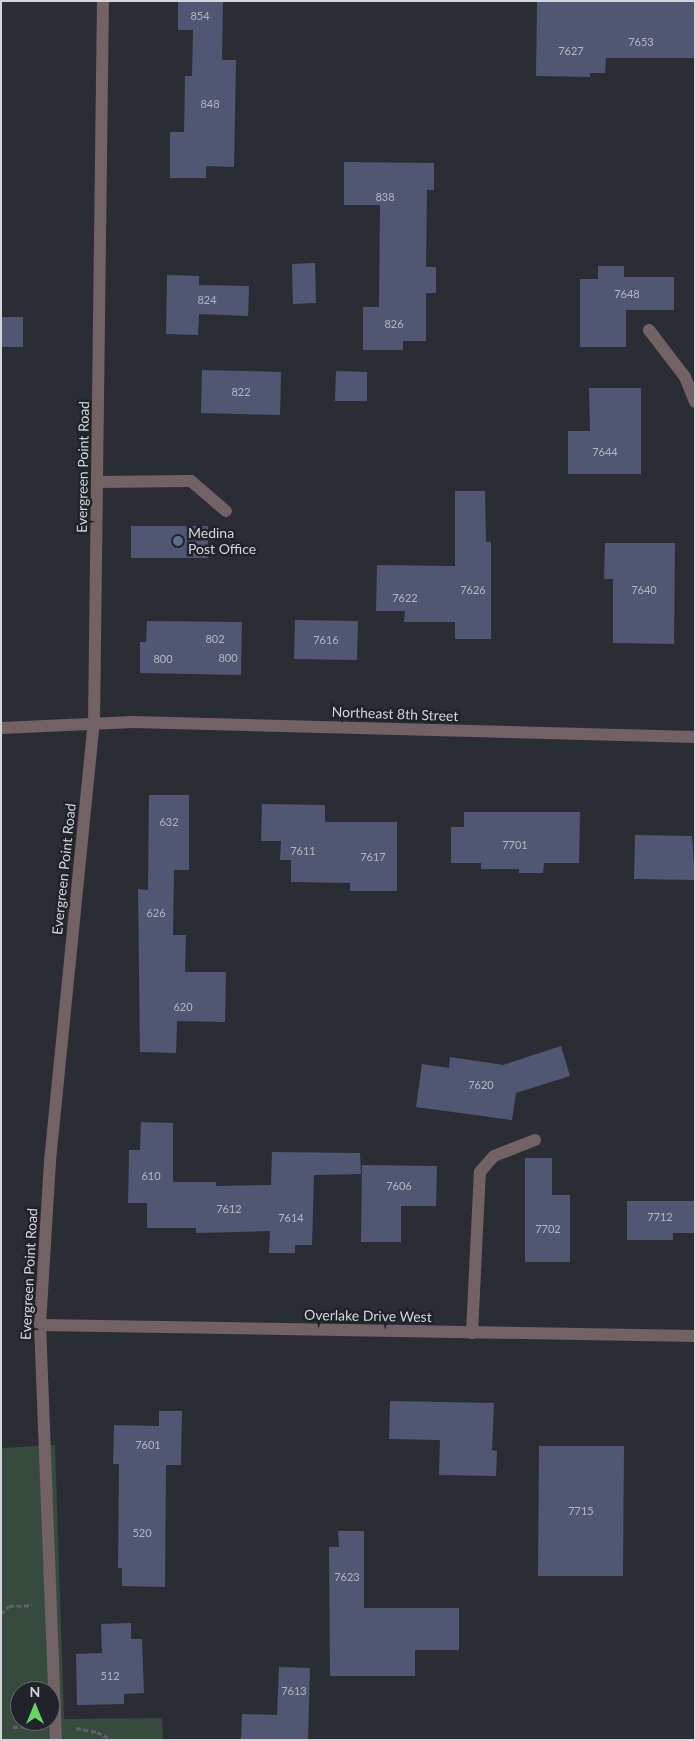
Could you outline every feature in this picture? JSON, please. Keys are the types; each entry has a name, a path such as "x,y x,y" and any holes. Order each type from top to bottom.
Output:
{"street":[{"name":"Evergreen Point Road","path":"56,1740 40,1325 51,1153 94,723 103,1"},
{"path":"649,330 685,377 695,402"},
{"path":"98,482 192,481 226,511"},
{"name":"Northeast 8th Street","path":"1,728 72,727 94,723 695,737"},
{"path":"472,1334 476,1184 480,1172 494,1156 535,1140"},
{"name":"Overlake Drive West","path":"40,1325 472,1334 695,1336"}],"path":[{"path":"1,1614 9,1606"},
{"path":"97,1732 113,1740"}],"green space":[{"path":"55,1445 64,1719 162,1718 163,1740 1,1740 1,1448"}],"building":[{"path":"178,1 223,1 222,60 236,60 234,167 206,166 206,178 170,178 170,132 184,132 185,76 192,76 193,30 178,30"},
{"path":"537,1 695,1 695,58 606,58 605,73 590,73 590,77 536,76"},
{"path":"344,162 434,163 434,190 427,190 426,267 436,267 436,293 426,293 426,341 403,341 403,350 363,350 363,307 379,307 380,205 344,205"},
{"path":"315,263 316,303 293,304 292,264"},
{"path":"598,266 624,266 624,277 674,277 674,310 626,310 626,347 580,347 580,279 598,279"},
{"path":"167,275 199,276 199,285 249,286 248,316 199,314 198,335 166,334"},
{"path":"1,317 23,317 23,347 1,347"},
{"path":"202,370 281,372 280,415 201,413"},
{"path":"336,371 367,372 367,401 335,401"},
{"path":"589,388 641,388 641,474 568,474 568,431 590,431"},
{"path":"455,491 485,491 486,542 491,542 491,639 455,639 455,622 404,622 405,611 376,611 377,565 455,566"},
{"name":"Medina Post Office","path":"131,526 208,526 208,558 131,558"},
{"path":"605,543 675,543 674,644 613,643 613,579 604,579"},
{"path":"295,620 358,621 357,660 294,659"},
{"path":"147,621 242,622 241,675 140,673 140,642 146,642"},
{"path":"149,795 189,795 189,870 174,870 173,935 186,935 185,972 226,972 225,1022 177,1021 176,1053 140,1052 138,889 148,890"},
{"path":"262,804 325,805 325,822 397,822 397,891 350,891 350,883 291,882 291,860 280,860 281,841 261,841"},
{"path":"464,812 580,812 579,863 544,863 543,873 519,873 519,869 481,869 481,863 451,863 451,827 464,827"},
{"path":"635,835 692,836 695,880 634,879"},
{"path":"561,1046 570,1076 516,1093 512,1120 416,1107 422,1064 449,1068 450,1057 503,1065"},
{"path":"141,1122 173,1123 173,1182 216,1182 216,1186 271,1185 272,1152 360,1153 361,1174 314,1175 312,1245 295,1245 295,1253 269,1253 270,1231 196,1233 196,1228 147,1228 147,1203 128,1203 129,1150 140,1150"},
{"path":"525,1158 552,1158 552,1195 570,1195 570,1262 525,1262"},
{"path":"362,1165 437,1166 436,1206 401,1206 401,1242 361,1242"},
{"path":"627,1201 694,1201 694,1233 673,1233 673,1240 627,1240"},
{"path":"390,1401 494,1403 492,1450 497,1451 496,1476 439,1475 440,1440 389,1439"},
{"path":"159,1411 182,1411 181,1465 166,1465 165,1587 122,1586 122,1568 118,1568 119,1464 113,1464 114,1425 159,1426"},
{"path":"539,1446 624,1446 623,1576 538,1576"},
{"path":"338,1531 364,1531 364,1608 459,1608 459,1650 415,1650 415,1676 330,1676 329,1547 339,1547"},
{"path":"131,1623 131,1639 142,1639 144,1693 124,1694 124,1704 77,1705 76,1654 102,1653 101,1624"},
{"path":"279,1667 310,1668 308,1740 241,1740 242,1714 277,1715"}],"place":[{"name":"Medina Post Office","path":"178,541"}]}
